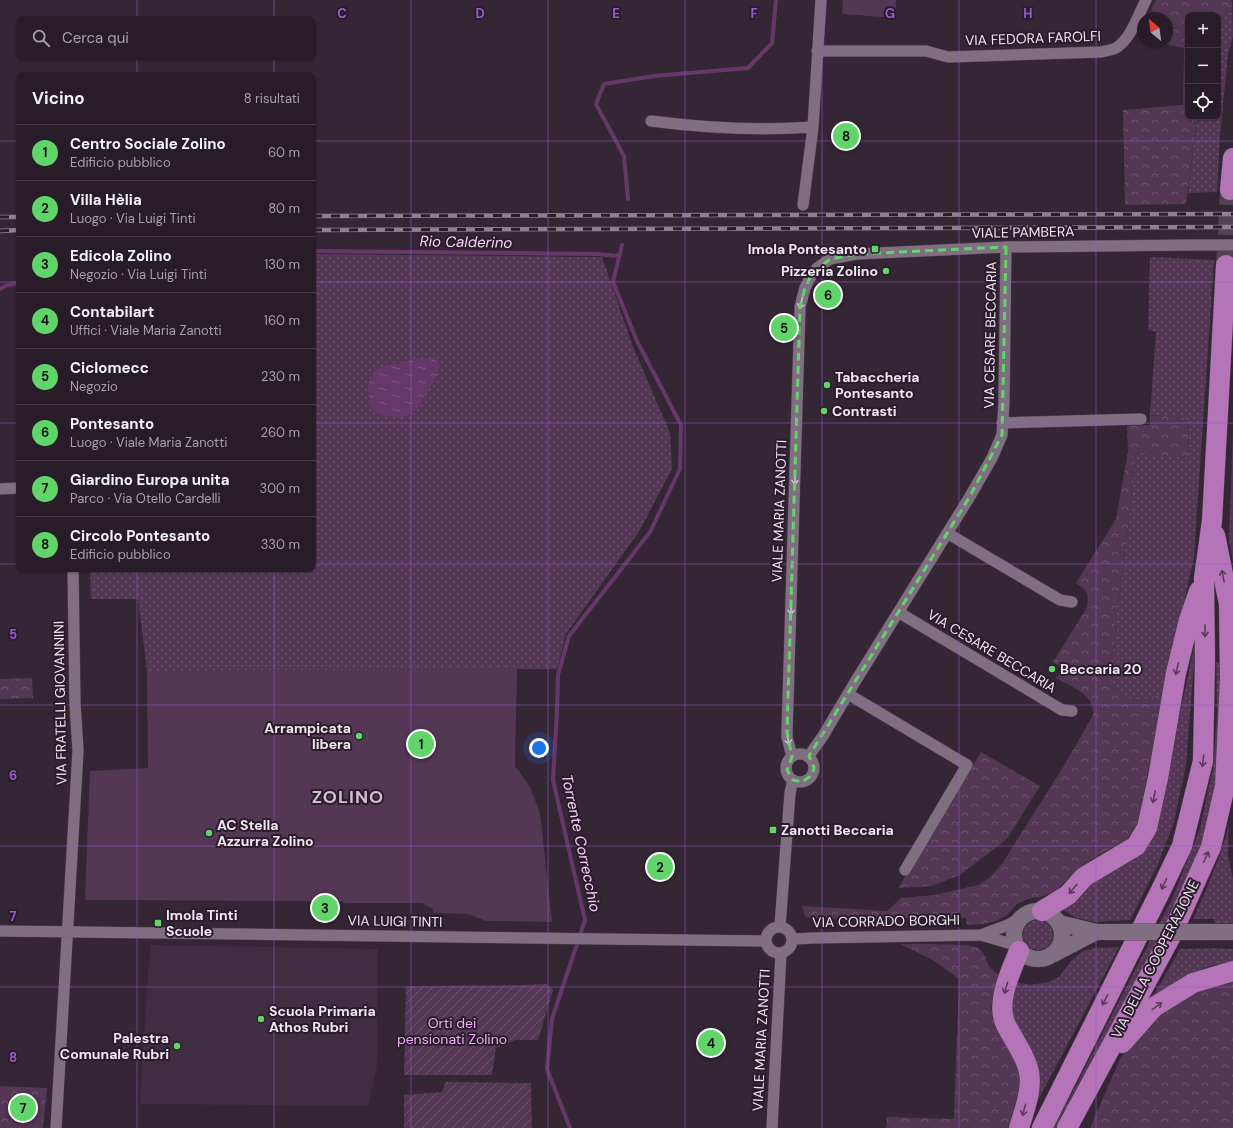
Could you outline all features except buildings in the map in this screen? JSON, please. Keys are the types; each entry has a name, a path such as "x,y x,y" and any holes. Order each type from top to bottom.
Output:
{"highway":[{"path":"1230,190 1233,158"},
{"name":"VIA DELLA COOPERAZIONE","path":"1042,1128 1182,846 1203,761 1206,659 1204,578 1212,521 1226,265"},
{"name":"VIA DELLA COOPERAZIONE","path":"1067,1128 1171,936 1211,847 1225,786 1230,678 1229,604 1212,521"},
{"path":"1033,913 1068,895 1084,877 1136,846 1147,828 1158,778 1176,674 1189,620 1204,578"},
{"path":"1229,604 1233,628"},
{"path":"1017,948 1002,1003 1004,1023 1029,1069 1030,1088 1019,1128"},
{"path":"1095,1077 1122,1043 1154,1007 1193,983 1233,971"}],"street":[{"path":"803,205 813,127 821,0"},
{"name":"VIA FEDORA FAROLFI","path":"817,51 926,51 948,57 1101,52 1115,49 1124,42 1146,0"},
{"path":"651,121 726,128 788,129 813,127"},
{"name":"VIALE PAMBERA","path":"817,268 830,259 856,254 1006,247 1233,245"},
{"name":"VIA CESARE BECCARIA","path":"808,757 823,736 947,533 992,458 1002,435 1004,402 1006,247"},
{"name":"VIALE MARIA ZANOTTI","path":"780,926 790,793 793,780 787,770 787,766 792,757 787,732 800,307 805,288 812,274 817,268"},
{"name":"VIA CESARE BECCARIA","path":"1002,423 1140,419"},
{"path":"0,489 16,488"},
{"path":"947,533 1060,600 1072,602"},
{"name":"VIA FRATELLI GIOVANNINI","path":"56,1128 78,751 75,703 73,572"},
{"name":"VIA CESARE BECCARIA","path":"898,612 1062,710 1072,711"},
{"path":"848,694 967,765 905,870"},
{"path":"792,757 798,755 808,757 814,768 812,775 808,780 802,782 793,780"},
{"path":"1054,954 1060,947 1062,939 1062,930 1055,917 1049,913 1033,913 1018,921 1014,929 1013,937 1017,948 1025,956 1032,959 1040,960 1048,958 1100,932"},
{"name":"VIA CORRADO BORGHI","path":"793,939 981,935 1008,925 1033,913"},
{"path":"1059,923 1100,932 1233,932"},
{"path":"766,941 768,932 771,928 780,926 789,930 793,939"},
{"name":"VIA LUIGI TINTI","path":"0,931 766,941"},
{"name":"VIA CORRADO BORGHI","path":"981,935 1017,948"},
{"name":"VIALE MARIA ZANOTTI","path":"766,941 769,949 774,952 781,953 791,946 793,939"},
{"name":"VIALE MARIA ZANOTTI","path":"772,1128 781,953"}],"highlighted area":[{"path":"1006,247 1002,435 969,498 809,756 814,768 812,775 802,782 793,780 787,770 792,757 787,732 800,307 805,288 812,274 830,259 857,254"}],"shaded area":[{"name":"Scuola Primaria Athos Rubri","path":"151,945 378,949 377,1066 368,1106 140,1104"}],"green space":[{"path":"843,0 896,0 895,18 842,14"},
{"path":"1156,0 1232,0 1221,24 1221,12 1185,12 1185,120 1197,120 1186,204 1125,205 1123,110 1183,105 1184,48 1173,46 1173,12 1150,12"},
{"path":"1232,0 1233,36 1228,54 1220,136 1217,192 1188,193 1197,120 1221,120 1221,24"},
{"path":"316,254 602,257 632,344 670,433 672,469 640,530 566,634 557,669 147,671 138,599 91,599 90,572 316,572"},
{"path":"1150,257 1214,260 1194,557 1164,694 1139,701 1123,697 1112,682 1116,621 1136,452 1188,458 1189,418 1150,415 1156,332 1148,330"},
{"path":"1150,415 1189,418 1188,458 1136,452 1116,621 1112,682 1123,697 1139,701 1164,694 1137,826 1126,840 1092,859 1076,870 1057,890 1044,896 1028,899 1017,904 1007,915 996,921 967,925 966,918 812,919 805,916 802,906 887,911 901,898 934,895 978,885 989,878 1002,864 1068,759 1093,715 1093,708 1086,696 1075,688 1056,678 1063,669 1053,662 1086,609 1088,600 1087,593 1076,583 1116,519 1128,452 1127,426 1150,425"},
{"path":"1233,432 1233,562 1229,539"},
{"path":"1196,638 1186,765 1174,822 1158,864 1130,920 1094,922 1076,918 1063,910 1091,882 1130,861 1143,851 1155,830"},
{"path":"1216,662 1222,662 1219,769 1206,830 1179,899 1060,1128 1053,1128 1173,897 1200,828 1213,768 1217,714"},
{"path":"517,669 515,766 530,787 540,813 552,922 486,921 468,914 433,913 433,909 422,903 345,903 341,901 85,900 90,771 148,768 147,671"},
{"path":"32,678 33,698 0,699 0,679"},
{"path":"981,752 1040,786 1007,839 960,875 932,886 898,888"},
{"path":"1229,825 1228,856 1233,879 1233,923 1215,923 1214,919 1193,919 1219,858"},
{"path":"1038,920 1049,924 1053,935 1049,946 1038,950 1027,946 1023,935 1027,924"},
{"path":"900,944 973,946 982,952 991,968 1002,976 993,996 991,1009 1018,1069 1021,1084 1008,1128 886,1128 887,1117 954,1119 959,979 933,960"},
{"path":"1119,947 1034,1108 1039,1082 1038,1068 1032,1053 1013,1022 1011,1002 1015,982 1030,985 1048,982 1059,977 1071,961 1083,951 1095,948"},
{"path":"1180,949 1233,949 1233,963 1214,965 1195,972 1180,979 1153,997"},
{"path":"1233,979 1233,1128 1090,1128 1121,1057 1157,1016 1197,990"},
{"name":"Orti dei pensionati Zolino","path":"547,984 553,990 538,1040 515,1040 496,1048 492,1075 404,1075 406,986"},
{"name":"Orti dei pensionati Zolino","path":"446,1082 531,1083 532,1128 404,1128 404,1095 442,1092"},
{"path":"0,1086 47,1088 43,1128 0,1128"}],"water":[{"path":"421,358 434,359 440,365 437,376 415,411 401,418 379,414 371,406 369,396 368,385 374,372 387,365"}],"waterway":[{"name":"Torrente Correcchio","path":"628,199 624,156 596,104 604,84 654,76 748,68 772,43 776,0"},
{"name":"Torrente Correcchio","path":"570,1128 547,1069 552,1019 585,920 553,780 558,675 569,636 650,532 680,469 681,425 637,341 613,282 622,245"},
{"name":"Rio Calderino","path":"316,251 597,254 619,256"},
{"name":"Rio Calderino","path":"0,289 7,285 16,284"}],"tunnel":[{"path":"1226,265 1230,190"}],"railway":[{"path":"316,216 1233,214"},
{"path":"0,217 16,217"},
{"path":"316,230 1233,227"},
{"path":"0,231 16,230"}],"place":[{"name":"Circolo Pontesanto","path":"846,136"},
{"name":"Imola Pontesanto","path":"875,249"},
{"name":"Pizzeria Zolino","path":"886,271"},
{"name":"Pontesanto","path":"828,295"},
{"name":"Ciclomecc","path":"784,328"},
{"name":"Tabaccheria Pontesanto","path":"827,385"},
{"name":"Contrasti","path":"824,411"},
{"name":"Beccaria 20","path":"1052,669"},
{"name":"Arrampicata libera","path":"359,736"},
{"name":"Centro Sociale Zolino","path":"421,744"},
{"name":"Zanotti Beccaria","path":"773,830"},
{"name":"AC Stella Azzurra Zolino","path":"209,833"},
{"name":"Villa Hèlia","path":"660,867"},
{"name":"Edicola Zolino","path":"325,908"},
{"name":"Imola Tinti Scuole","path":"158,923"},
{"name":"Scuola Primaria Athos Rubri","path":"261,1019"},
{"name":"Contabilart","path":"711,1043"},
{"name":"Palestra Comunale Rubri","path":"177,1046"},
{"name":"Giardino Europa unita","path":"23,1108"}],"district":[{"name":"ZOLINO","path":"348,797"}]}
